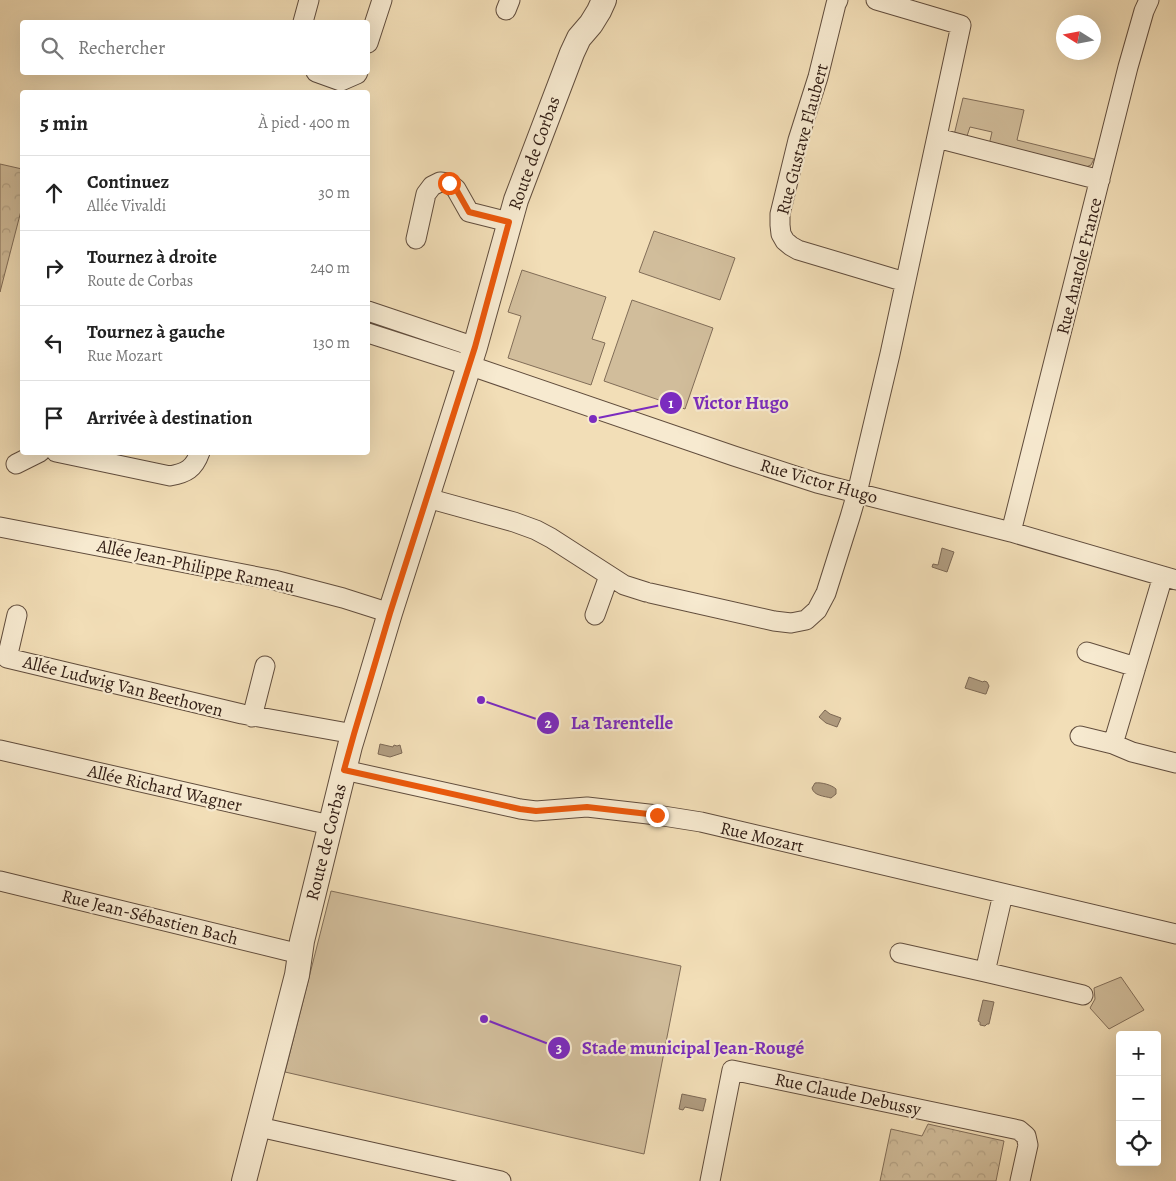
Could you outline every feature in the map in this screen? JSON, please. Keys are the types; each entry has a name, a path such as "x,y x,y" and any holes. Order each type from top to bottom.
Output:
{"street":[{"path":"304,20 309,0"},
{"path":"370,37 382,0"},
{"name":"Route de Corbas","path":"244,1181 297,975 302,941 344,770 390,613 472,356 509,222 572,52 579,38 600,11 604,0"},
{"name":"Rue Gustave Flaubert","path":"838,0 818,78 798,140 780,214 782,234 785,241 798,250 905,282"},
{"path":"427,498 536,530 624,585 648,592 774,622 791,624 806,620 817,610 826,593 857,492 962,25 876,0"},
{"name":"Rue Anatole France","path":"1011,532 1128,67 1149,0"},
{"path":"324,75 341,81 352,75"},
{"path":"937,138 1100,180"},
{"path":"416,239 426,194 432,186 440,182 449,183 456,189 469,212 509,222"},
{"path":"370,313 472,356"},
{"path":"370,333 472,356"},
{"name":"Rue Victor Hugo","path":"472,356 734,456 817,483 1011,532 1169,578"},
{"path":"16,464 34,455"},
{"path":"70,455 170,476 183,474 198,460 199,455"},
{"name":"Allée Jean-Philippe Rameau","path":"0,527 274,580 343,598 390,613"},
{"path":"595,615 609,576"},
{"path":"1113,744 1136,667 1169,578"},
{"name":"Allée Ludwig Van Beethoven","path":"17,615 7,658 252,716 354,734"},
{"path":"1086,652 1136,667"},
{"path":"252,716 265,666"},
{"path":"1080,736 1176,763"},
{"name":"Allée Richard Wagner","path":"0,750 330,825"},
{"name":"Rue Mozart","path":"344,770 520,809 536,811 587,807 701,822 1176,934"},
{"name":"Rue Jean-Sébastien Bach","path":"0,881 300,954"},
{"path":"985,972 1003,894"},
{"path":"900,953 1084,995"},
{"name":"Rue Claude Debussy","path":"710,1181 732,1070 1019,1130 1026,1136 1028,1145 1020,1181"},
{"path":"259,1127 501,1181"}],"green space":[{"path":"963,98 1024,110 1017,140 1094,159 1091,165 1079,170 989,145 992,132 970,127 966,139 954,135"},
{"path":"0,164 20,169 20,215 0,292"},
{"path":"654,231 735,258 720,300 639,272"},
{"path":"522,270 606,297 592,339 605,343 591,385 508,358 521,316 508,312"},
{"path":"632,300 713,328 685,409 604,381"},
{"path":"331,891 681,966 644,1154 285,1072"},
{"path":"1121,977 1144,1010 1109,1029 1090,1008 1095,999 1094,988"},
{"path":"928,1124 1004,1141 996,1181 880,1181 891,1129 922,1136"}],"shaded area":[{"path":"942,548 954,552 947,572 932,567 933,564 938,565"},
{"path":"969,677 987,682 989,686 986,694 965,688"},
{"path":"825,710 841,718 837,727 826,723 819,717"},
{"path":"380,744 393,747 394,745 400,745 402,753 390,757 378,754"},
{"path":"815,783 832,786 836,789 836,794 831,798 817,794 812,788"},
{"path":"983,1000 994,1002 989,1024 985,1026 980,1025 978,1021"},
{"path":"682,1094 706,1099 703,1111 685,1107 683,1110 679,1109"}],"place":[{"name":"Victor Hugo","path":"593,419"},
{"name":"La Tarentelle","path":"481,700"},
{"name":"Stade municipal Jean-Rougé","path":"484,1019"}],"route":[{"path":"449,183 456,189 469,212 509,222 475,347 390,613 344,770 520,809 536,811 587,807 657,815"}]}
